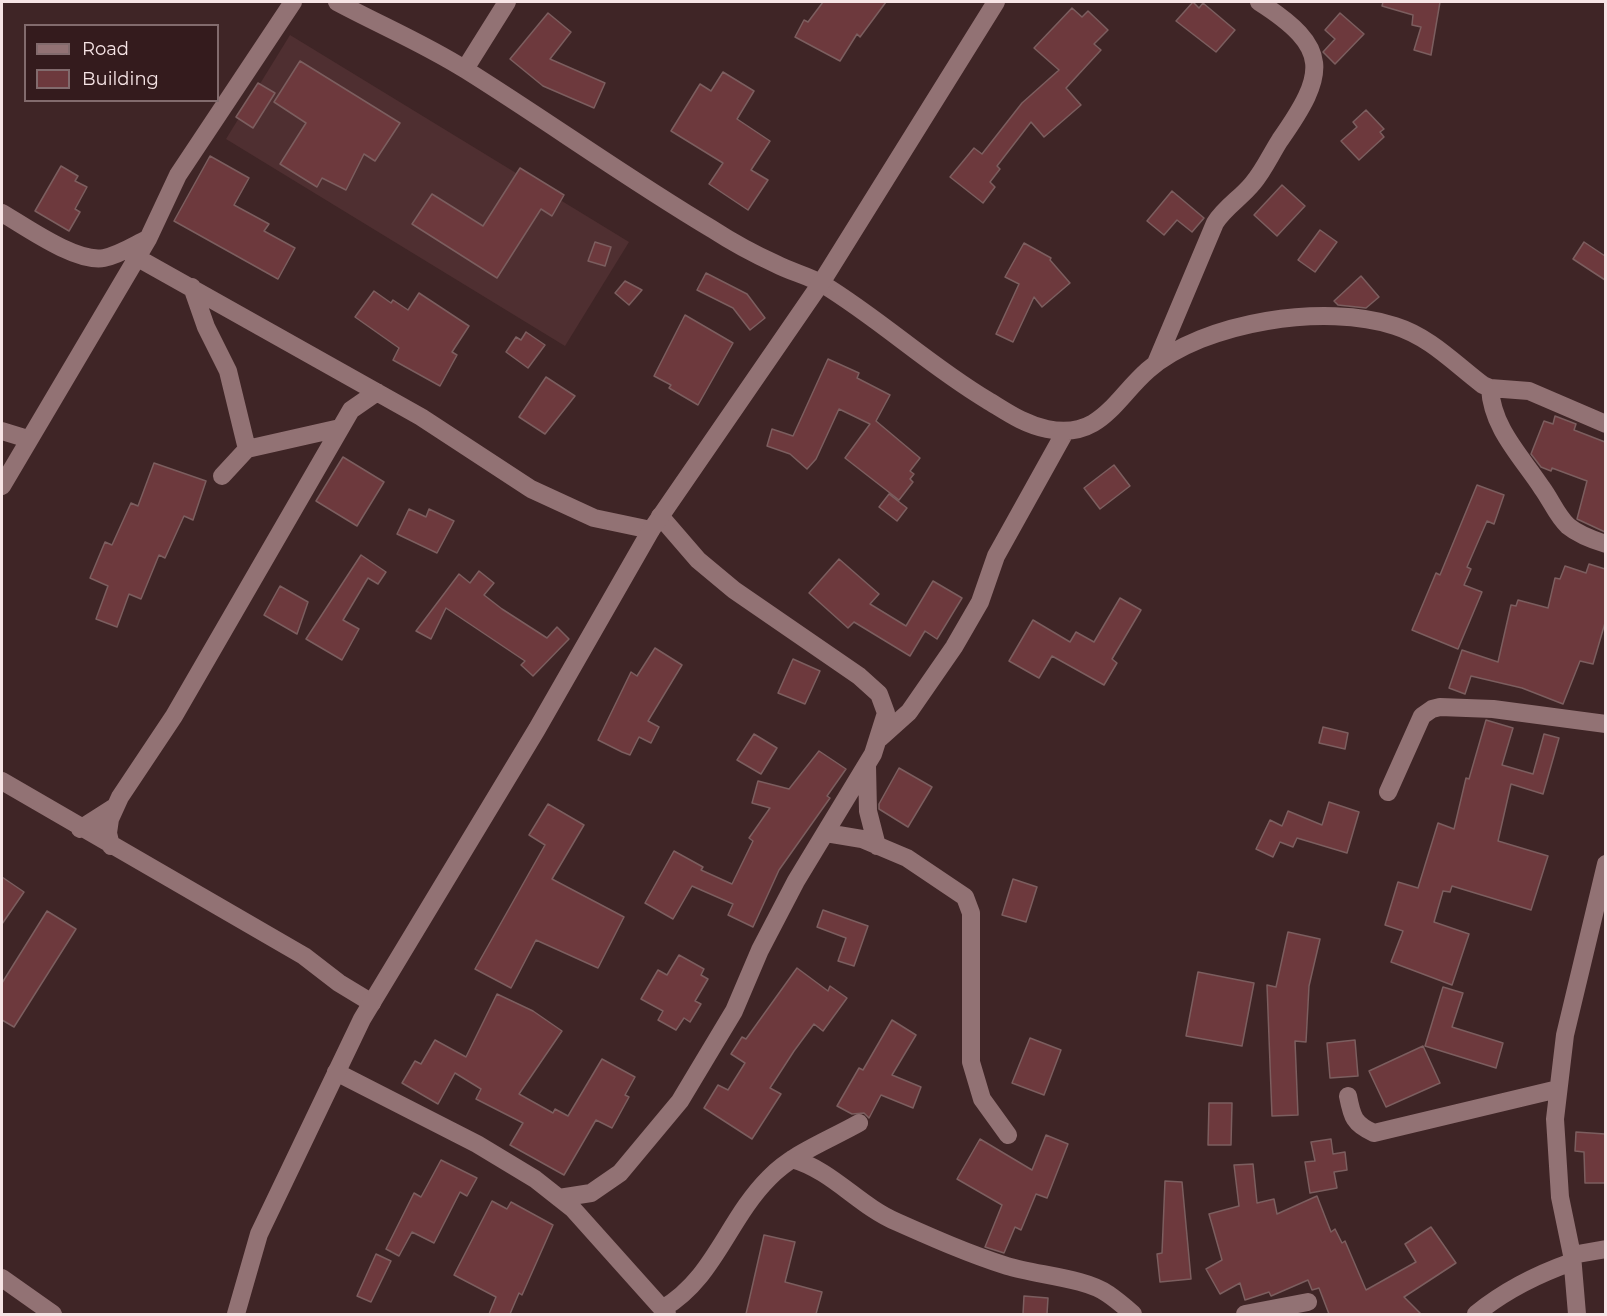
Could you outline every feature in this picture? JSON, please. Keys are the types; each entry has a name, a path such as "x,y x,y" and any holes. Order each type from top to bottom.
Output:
{"street":[{"path":"2,486 148,239 178,175 293,2"},
{"path":"337,2 465,69 710,228 774,264 821,283 1016,419 1065,432 1092,426 1156,364 1198,339 1258,321 1354,317 1394,325 1425,340 1490,388 1528,391 1550,398 1605,424"},
{"path":"465,69 507,2"},
{"path":"236,1314 259,1234 336,1072 372,1004 537,729 656,523 821,283 996,2"},
{"path":"1156,364 1215,223 1261,172 1297,114 1312,83 1314,59 1308,42 1292,23 1259,2"},
{"path":"2,213 55,244 91,259 117,254 148,239"},
{"path":"136,257 377,392 531,489 594,518 656,523 734,590 820,652 859,676 879,694 886,713 879,739 867,764 775,920 734,1011 680,1101 620,1173 591,1192 558,1198"},
{"path":"192,287 206,327 228,370 247,449"},
{"path":"1490,388 1491,402 1507,438 1556,511 1576,532 1605,544"},
{"path":"111,846 108,833 116,806 174,717 351,410 377,392"},
{"path":"222,476 247,449 340,428"},
{"path":"2,431 28,439"},
{"path":"879,739 909,712 954,648 980,602 996,556 1065,432"},
{"path":"1388,792 1422,716 1432,709 1493,709 1605,724"},
{"path":"867,764 868,811 877,846"},
{"path":"2,781 80,829 304,956 339,983 372,1004"},
{"path":"80,829 116,806"},
{"path":"825,833 862,839 907,858 965,897 971,913 971,1062 982,1099 1008,1135"},
{"path":"1577,1314 1572,1258 1560,1197 1555,1119 1565,1035 1605,864"},
{"path":"336,1072 477,1144 535,1179 573,1209 664,1312 683,1297 694,1284 746,1204 767,1179 792,1159 860,1123"},
{"path":"1348,1096 1351,1113 1359,1126 1374,1133 1558,1089"},
{"path":"792,1159 822,1171 852,1196 887,1218 964,1251 1005,1265 1038,1275 1070,1279 1107,1292 1132,1314"},
{"path":"1476,1314 1493,1301 1547,1270 1572,1258 1605,1249"},
{"path":"2,1278 53,1314"},
{"path":"1245,1314 1308,1302"}],"shaded area":[{"path":"290,35 629,242 565,346 226,139"}],"building":[{"path":"823,2 886,2 860,37 857,34 840,61 795,37 804,20 808,22"},
{"path":"1193,2 1199,8 1203,3 1235,30 1216,52 1176,21"},
{"path":"1383,2 1440,2 1431,55 1414,50 1421,27 1412,25 1413,15 1382,6"},
{"path":"1072,8 1082,17 1088,11 1108,30 1094,44 1101,50 1066,88 1081,105 1044,137 1031,122 997,166 1000,169 990,182 995,187 983,203 950,177 974,148 982,154 1022,103 1059,70 1034,48"},
{"path":"548,13 571,32 550,59 605,83 594,108 543,86 510,59"},
{"path":"1340,13 1364,34 1335,64 1323,52 1335,39 1325,30"},
{"path":"300,61 400,123 375,161 364,154 346,190 322,178 317,187 280,164 306,123 274,102"},
{"path":"723,72 754,91 737,119 770,141 751,170 768,180 748,210 709,184 723,163 671,131 700,84 711,91"},
{"path":"258,83 275,93 253,128 236,117"},
{"path":"1366,110 1384,129 1380,132 1384,137 1359,160 1341,141 1357,127 1353,122"},
{"path":"210,156 249,178 234,205 269,224 264,231 295,248 278,279 174,221"},
{"path":"61,166 78,176 75,181 87,187 75,209 80,212 69,231 35,211"},
{"path":"520,168 564,195 552,216 541,209 497,278 412,224 432,194 483,226"},
{"path":"1282,185 1305,206 1277,236 1254,215"},
{"path":"1172,191 1204,218 1192,232 1177,220 1164,235 1147,221"},
{"path":"1320,230 1337,242 1315,272 1298,260"},
{"path":"595,242 611,247 605,266 588,261"},
{"path":"1584,242 1605,256 1605,280 1573,259"},
{"path":"1024,243 1051,258 1050,260 1070,283 1042,307 1034,297 1013,342 996,334 1019,284 1005,277"},
{"path":"706,273 747,294 765,318 750,330 733,308 697,290"},
{"path":"1361,276 1379,297 1366,308 1338,305 1334,301"},
{"path":"625,281 642,290 629,305 615,293"},
{"path":"374,291 391,303 393,300 408,310 419,293 469,326 452,352 457,355 440,386 393,360 399,348 355,317"},
{"path":"685,315 733,343 698,405 669,388 671,385 654,376"},
{"path":"526,332 545,345 528,368 506,352 516,337 521,340"},
{"path":"828,359 859,373 857,378 890,395 876,421 920,458 910,471 914,474 910,479 913,482 899,500 845,458 870,424 839,409 816,459 807,469 790,454 767,446 772,429 793,436"},
{"path":"546,377 575,396 545,434 519,417"},
{"path":"1555,416 1576,424 1574,430 1605,442 1605,532 1577,519 1587,481 1552,468 1551,471 1541,467 1531,454 1544,421 1553,424"},
{"path":"343,457 384,482 357,526 316,501"},
{"path":"154,463 206,481 193,520 184,516 165,558 159,555 141,599 129,594 117,627 96,619 108,586 90,578 105,542 112,545 131,503 138,506"},
{"path":"1114,465 1130,486 1100,509 1084,488"},
{"path":"1477,485 1504,495 1494,524 1487,521 1467,567 1471,569 1464,585 1482,592 1458,649 1412,630 1436,573 1440,575"},
{"path":"889,494 907,508 897,521 879,507"},
{"path":"409,509 426,517 429,509 454,521 437,553 397,534"},
{"path":"361,555 386,572 378,584 368,578 343,620 359,629 342,660 306,639"},
{"path":"839,559 879,594 870,604 906,626 933,581 962,598 937,639 925,631 910,656 854,622 848,628 809,593"},
{"path":"1589,564 1605,569 1605,623 1593,664 1580,661 1563,704 1522,688 1471,676 1465,694 1449,688 1462,650 1498,662 1511,605 1516,606 1518,600 1548,608 1555,578 1560,579 1565,566 1586,573"},
{"path":"479,571 494,583 484,595 502,609 547,638 557,627 569,639 533,676 521,665 525,661 446,608 431,639 416,631 459,574 470,583"},
{"path":"280,586 308,602 297,634 264,615"},
{"path":"1120,598 1141,610 1112,659 1117,663 1104,685 1052,656 1039,678 1009,661 1033,620 1070,642 1076,632 1094,642"},
{"path":"655,648 682,665 648,721 659,727 651,743 639,737 630,755 598,740 631,672 637,676"},
{"path":"793,659 820,671 805,704 778,693"},
{"path":"1486,720 1513,728 1502,765 1533,774 1544,734 1559,738 1543,794 1511,784 1498,841 1548,856 1531,910 1452,886 1450,892 1443,891 1434,922 1469,934 1452,985 1391,962 1403,931 1385,925 1398,882 1418,888 1438,823 1454,829 1466,778 1469,779"},
{"path":"1323,727 1348,733 1345,749 1319,743"},
{"path":"754,734 777,748 761,774 737,760"},
{"path":"819,751 846,769 827,796 830,798 779,870 753,927 728,915 733,904 692,886 673,919 645,903 674,851 703,867 701,870 732,884 753,841 749,838 770,808 752,803 758,781 789,789"},
{"path":"899,768 932,787 908,827 879,809 879,804"},
{"path":"1329,802 1359,812 1347,853 1297,838 1293,847 1280,842 1273,857 1256,849 1270,820 1282,826 1288,811 1322,825"},
{"path":"548,804 584,825 552,879 624,917 598,968 536,940 511,988 475,969 545,845 529,835"},
{"path":"2,877 24,892 2,924"},
{"path":"1013,879 1037,887 1026,922 1002,915"},
{"path":"823,910 868,926 854,966 838,961 846,938 817,927"},
{"path":"47,911 76,929 14,1027 2,1020 2,983"},
{"path":"1288,932 1320,939 1309,986 1306,1042 1295,1041 1298,1115 1272,1116 1267,985 1276,987"},
{"path":"679,955 704,969 701,975 708,979 695,1001 701,1004 690,1022 684,1018 676,1030 658,1020 663,1011 641,999 658,970 667,975"},
{"path":"797,968 828,991 830,986 847,998 823,1031 814,1024 794,1051 770,1088 781,1094 752,1139 704,1108 718,1085 728,1090 745,1063 731,1054 742,1037 746,1039"},
{"path":"1198,972 1254,983 1242,1046 1186,1036"},
{"path":"1443,987 1463,993 1452,1027 1503,1043 1496,1068 1425,1046"},
{"path":"497,994 533,1011 562,1031 519,1094 553,1113 555,1109 568,1116 602,1059 635,1077 625,1095 629,1097 612,1128 596,1120 564,1175 510,1145 523,1123 476,1099 481,1089 455,1073 438,1104 402,1083 415,1061 421,1064 435,1040 466,1057"},
{"path":"892,1020 916,1035 892,1075 921,1087 913,1108 881,1095 869,1118 864,1113 852,1114 837,1106 859,1068 863,1070"},
{"path":"1030,1038 1061,1050 1044,1095 1012,1083"},
{"path":"1355,1040 1358,1076 1330,1078 1327,1043"},
{"path":"1423,1046 1440,1083 1386,1107 1369,1071"},
{"path":"1209,1103 1232,1103 1231,1145 1208,1145"},
{"path":"1576,1132 1605,1134 1605,1183 1585,1183 1584,1152 1575,1151"},
{"path":"1046,1135 1068,1144 1047,1198 1036,1194 1021,1230 1015,1227 1004,1253 985,1247 1002,1205 957,1179 980,1139 1032,1170"},
{"path":"1331,1139 1333,1154 1345,1152 1347,1170 1334,1172 1337,1188 1310,1193 1305,1162 1315,1161 1311,1142"},
{"path":"441,1160 477,1178 467,1196 460,1192 434,1243 412,1232 399,1256 386,1249 414,1193 421,1197"},
{"path":"1253,1164 1257,1203 1274,1199 1277,1214 1317,1196 1331,1232 1335,1229 1342,1243 1345,1241 1366,1290 1416,1262 1405,1244 1431,1227 1456,1263 1404,1297 1421,1314 1329,1314 1319,1288 1312,1290 1308,1280 1271,1296 1269,1292 1245,1300 1240,1283 1220,1294 1206,1269 1222,1260 1209,1214 1239,1206 1234,1165"},
{"path":"1165,1181 1182,1182 1191,1279 1160,1282 1157,1254 1162,1253"},
{"path":"492,1201 507,1209 511,1202 553,1225 522,1295 519,1293 510,1314 489,1314 496,1297 454,1275"},
{"path":"764,1235 795,1242 785,1282 822,1292 816,1314 746,1314"},
{"path":"376,1254 391,1261 371,1302 357,1296"},
{"path":"1024,1296 1048,1298 1047,1314 1023,1314"}]}
